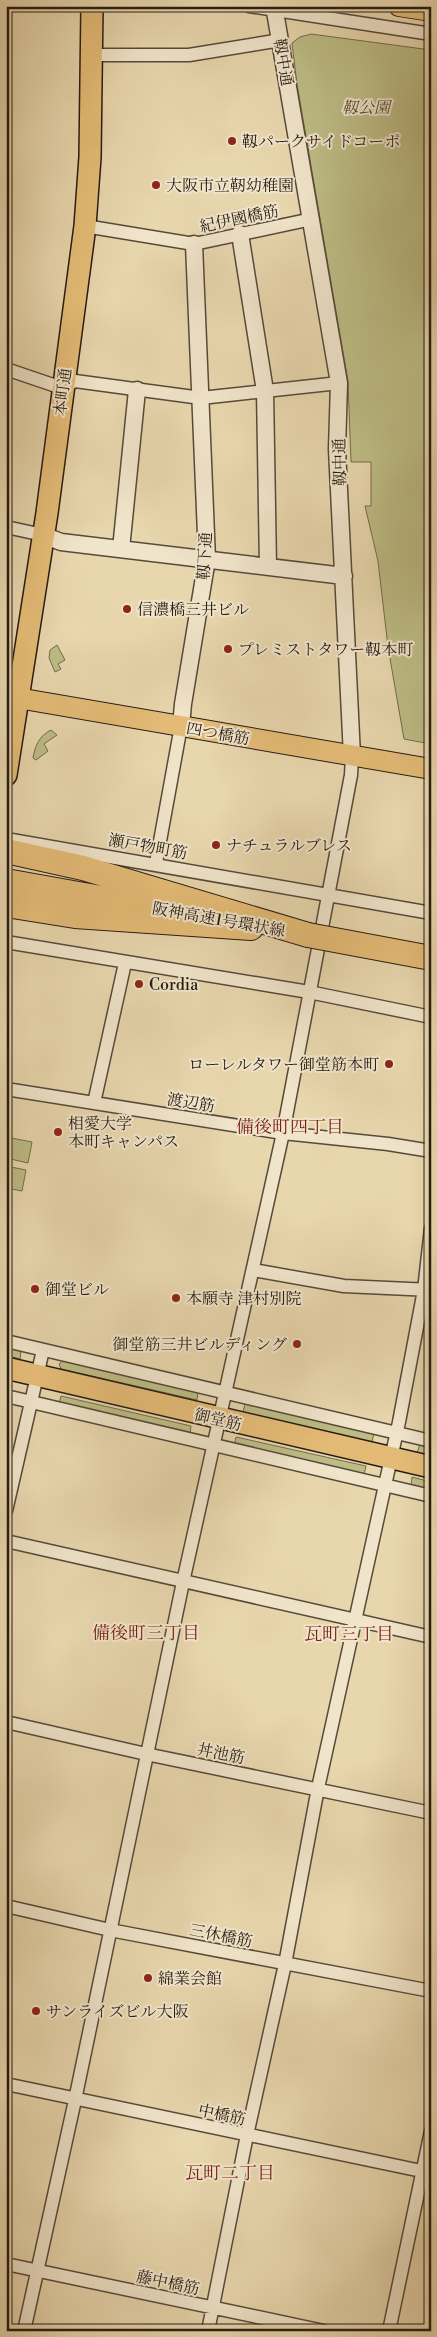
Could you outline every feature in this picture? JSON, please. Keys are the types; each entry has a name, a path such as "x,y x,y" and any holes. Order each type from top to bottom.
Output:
{"highway":[{"name":"本町通","path":"6,775 12,697 43,535 85,226 90,157 92,6"},
{"path":"6,851 83,868 315,928"},
{"name":"阪神高速1号環状線","path":"7,881 274,930 315,928 431,958"},
{"path":"6,905 75,916 274,930"},
{"name":"御堂筋","path":"6,1368 431,1467"}],"main road":[{"path":"400,6 431,11"},
{"name":"四つ橋筋","path":"12,697 431,769"}],"street":[{"path":"249,6 275,8 431,34"},
{"name":"靱中通","path":"24,2331 75,2100 183,1582 282,1133 309,992 315,928 327,895 351,775 352,756 337,449 339,383 275,8"},
{"path":"92,55 189,55 281,40"},
{"name":"紀伊國橋筋","path":"85,226 194,244 312,219"},
{"path":"240,234 265,391 268,567"},
{"name":"靱下通","path":"156,864 179,748 182,704 207,559 194,244"},
{"path":"6,369 62,388 75,381 201,398 339,383"},
{"path":"121,549 137,390"},
{"path":"6,527 43,535 61,542 344,576"},
{"name":"瀬戸物町筋","path":"6,839 431,913"},
{"path":"6,942 309,992 431,1017"},
{"path":"94,1103 125,963"},
{"name":"渡辺筋","path":"6,1089 282,1133 388,1144 431,1151"},
{"path":"208,2331 247,2136 285,1964 318,1788 428,1290 431,1228"},
{"path":"253,1270 344,1286 428,1290"},
{"path":"6,1341 431,1441"},
{"path":"6,1511 43,1350"},
{"path":"6,1396 431,1496"},
{"path":"6,1541 431,1637"},
{"name":"丼池筋","path":"6,1722 146,1754 318,1788 431,1813"},
{"name":"三休橋筋","path":"6,1906 110,1930 431,1991"},
{"name":"中橋筋","path":"6,2084 247,2136 427,2172"},
{"path":"389,2331 427,2172 431,2131"},
{"name":"藤中橋筋","path":"6,2264 324,2331"}],"green space":[{"name":"靱公園","path":"311,34 431,50 431,744 404,739 388,647 378,561 365,506 371,506 371,462 351,462 348,381 297,84 292,43 300,37"},
{"path":"57,645 65,660 58,664 61,669 55,672 49,658 50,650"},
{"path":"51,730 57,735 44,744 48,751 36,760 33,758 38,742 43,735"},
{"path":"6,1137 32,1142 28,1163 6,1158"},
{"path":"6,1166 26,1170 22,1191 6,1188"},
{"path":"6,1347 21,1351 20,1359 6,1355"},
{"path":"63,1361 198,1392 197,1400 61,1369 59,1364"},
{"path":"61,1396 191,1426 190,1434 59,1403"},
{"path":"245,1403 374,1433 372,1442 243,1413"},
{"path":"236,1437 366,1466 364,1475 234,1446"},
{"path":"420,1444 431,1446 431,1456 417,1453"},
{"path":"412,1477 431,1482 431,1491 411,1487"}],"place":[{"name":"靱パークサイドコーポ","path":"232,141"},
{"name":"大阪市立靭幼稚園","path":"156,185"},
{"name":"信濃橋三井ビル","path":"127,609"},
{"name":"プレミストタワー靱本町","path":"228,649"},
{"name":"ナチュラルブレス","path":"216,845"},
{"name":"Cordia","path":"139,984"},
{"name":"ローレルタワー御堂筋本町","path":"389,1064"},
{"name":"相愛大学 本町キャンパス","path":"58,1132"},
{"name":"御堂ビル","path":"35,1289"},
{"name":"本願寺 津村別院","path":"176,1298"},
{"name":"御堂筋三井ビルディング","path":"297,1344"},
{"name":"綿業会館","path":"148,1978"},
{"name":"サンライズビル大阪","path":"36,2011"}],"district":[{"name":"備後町四丁目","path":"290,1127"},
{"name":"備後町三丁目","path":"146,1633"},
{"name":"瓦町三丁目","path":"349,1634"},
{"name":"瓦町二丁目","path":"230,2173"}]}
